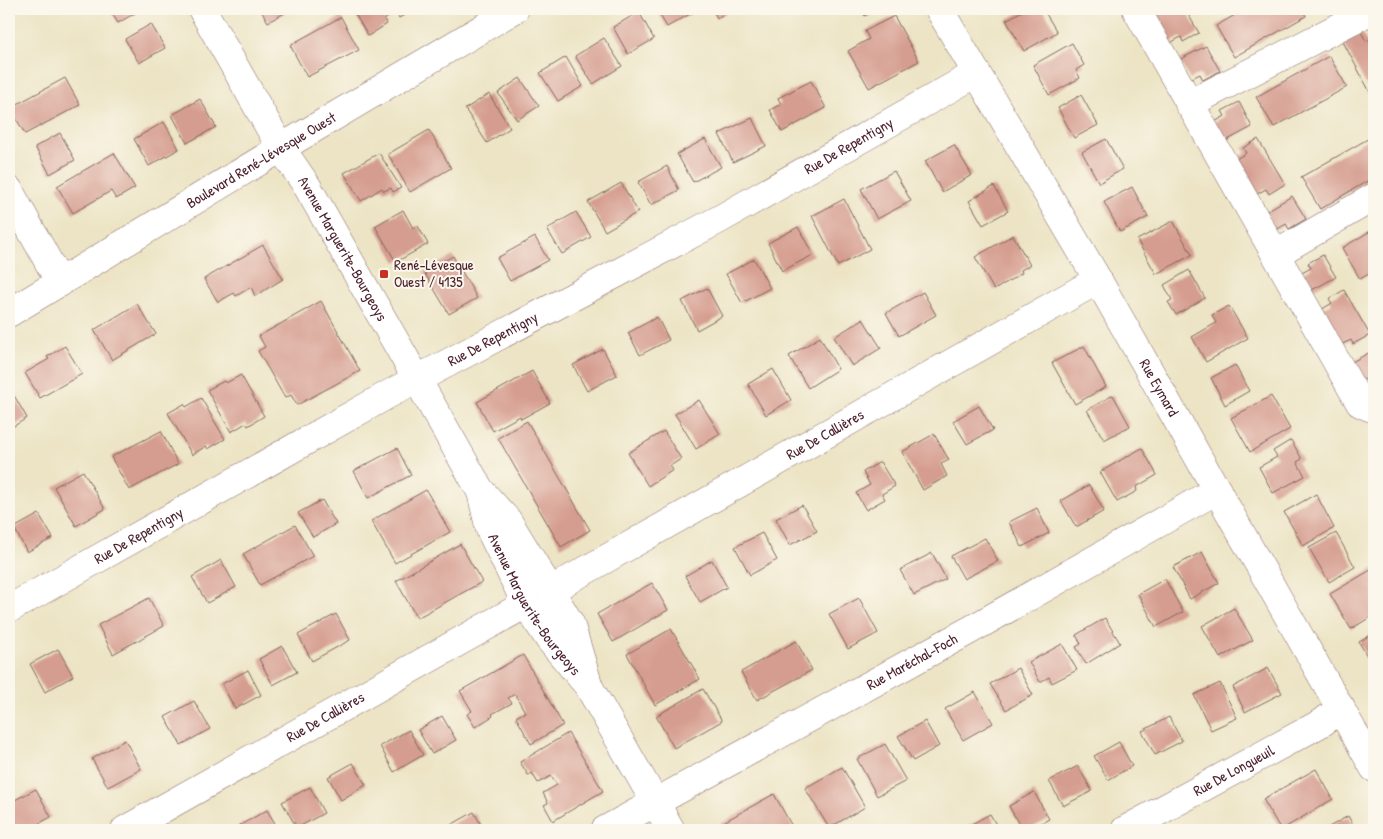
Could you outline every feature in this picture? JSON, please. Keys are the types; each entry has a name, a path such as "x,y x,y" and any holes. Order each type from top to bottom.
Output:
{"street":[{"name":"Avenue Marguerite-Bourgeoys","path":"202,9 281,148 307,186 480,490 508,521 570,623 589,687"},
{"name":"Boulevard René-Lévesque Ouest","path":"9,313 281,148 486,16 516,9"},
{"name":"Rue Eymard","path":"939,9 1098,280 1342,708 1374,768"},
{"path":"1136,9 1360,403 1369,408 1374,408"},
{"path":"1189,104 1374,9"},
{"name":"Rue De Repentigny","path":"9,609 417,379 720,220 977,73"},
{"path":"9,190 60,283"},
{"path":"1276,254 1374,197"},
{"name":"Rue De Callières","path":"551,590 1098,280"},
{"name":"Avenue Marguerite-Bourgeoys","path":"480,490 490,530 526,604 549,639 589,687 671,830"},
{"name":"Rue Maréchal-Foch","path":"605,830 972,629 1217,490"},
{"name":"Rue De Callières","path":"125,830 526,604"},
{"name":"Rue De Longueuil","path":"1125,830 1323,722 1342,708"}],"building":[{"path":"109,9 142,9 118,23"},
{"path":"260,9 292,9 268,22"},
{"path":"352,9 390,9 393,14 384,20 387,24 368,36"},
{"path":"394,9 415,9 399,18"},
{"path":"656,9 690,9 692,13 667,27"},
{"path":"712,9 733,9 717,18"},
{"path":"861,9 877,9 865,16"},
{"path":"1026,9 1043,9 1057,32 1024,51 1006,20"},
{"path":"1150,9 1185,9 1199,33 1183,42 1181,37 1170,43"},
{"path":"1245,9 1302,9 1306,16 1234,57 1216,26"},
{"path":"639,12 654,39 628,54 613,27"},
{"path":"894,16 919,61 869,88 848,51 869,39 865,31"},
{"path":"341,17 359,50 307,77 290,45"},
{"path":"151,24 165,48 139,63 125,39"},
{"path":"1359,28 1366,41 1371,39 1374,44 1374,92 1371,94 1341,38"},
{"path":"604,38 622,66 593,84 575,56"},
{"path":"1072,43 1084,65 1076,70 1080,78 1049,95 1033,65"},
{"path":"1206,46 1220,71 1203,80 1200,74 1190,79 1179,60"},
{"path":"1329,56 1347,87 1274,127 1256,97"},
{"path":"566,57 583,86 558,101 540,73"},
{"path":"65,78 80,105 25,134 10,108"},
{"path":"520,78 539,106 517,120 498,93"},
{"path":"811,81 826,108 782,132 770,110 781,104 778,98"},
{"path":"489,94 510,128 487,143 465,109"},
{"path":"1081,95 1098,125 1074,138 1058,108"},
{"path":"200,99 216,127 187,143 172,115"},
{"path":"1239,102 1252,127 1224,142 1213,123 1225,116 1222,111"},
{"path":"752,118 766,146 733,162 719,134"},
{"path":"164,122 179,149 149,166 134,139"},
{"path":"429,130 451,168 410,192 388,154"},
{"path":"60,133 75,160 50,174 35,147"},
{"path":"1373,136 1374,177 1320,209 1301,177"},
{"path":"705,139 721,167 693,182 677,154"},
{"path":"1106,139 1123,169 1099,183 1082,152"},
{"path":"1258,139 1285,184 1269,194 1266,189 1257,194 1236,159 1246,153 1243,148"},
{"path":"954,145 972,175 942,192 925,161"},
{"path":"114,153 135,188 116,199 111,191 73,213 57,186"},
{"path":"379,153 401,188 393,192 391,188 384,191 382,188 361,201 344,173"},
{"path":"667,166 679,190 651,205 638,182"},
{"path":"894,171 911,201 877,219 861,189"},
{"path":"621,183 638,212 605,231 588,202"},
{"path":"994,186 1008,211 983,225 969,201"},
{"path":"1132,187 1148,217 1120,232 1104,202"},
{"path":"1292,196 1306,219 1289,229 1286,224 1276,230 1265,212"},
{"path":"844,199 870,249 838,266 812,216"},
{"path":"403,210 413,228 418,226 428,244 396,262 375,226"},
{"path":"576,212 591,237 562,254 547,229"},
{"path":"1173,221 1192,255 1156,274 1137,240"},
{"path":"798,227 813,255 782,271 768,243"},
{"path":"1374,229 1374,271 1360,279 1342,248"},
{"path":"1013,235 1030,265 1021,270 1022,273 994,290 975,257"},
{"path":"535,237 548,260 510,281 497,258"},
{"path":"263,245 283,279 255,296 251,287 236,296 234,293 218,302 204,279"},
{"path":"1323,255 1336,277 1310,291 1300,274 1311,268 1308,263"},
{"path":"453,256 477,298 449,314 424,272"},
{"path":"754,259 770,288 742,303 726,274"},
{"path":"1189,270 1205,298 1176,315 1168,302 1172,300 1164,285"},
{"path":"707,288 722,316 697,330 682,301"},
{"path":"1344,290 1370,335 1353,344 1351,340 1340,345 1321,310 1332,303 1329,299"},
{"path":"923,292 936,315 899,336 886,313"},
{"path":"321,301 360,371 297,405 291,395 285,398 258,351 265,347 259,336"},
{"path":"137,304 156,334 112,360 94,330"},
{"path":"1229,306 1248,338 1206,362 1192,337 1216,323 1212,315"},
{"path":"657,317 669,340 640,355 628,333"},
{"path":"863,319 881,348 852,366 834,337"},
{"path":"820,337 838,369 808,388 789,356"},
{"path":"65,346 82,374 40,398 25,373 49,359 47,357"},
{"path":"1084,346 1106,387 1075,404 1052,363"},
{"path":"603,349 617,375 587,391 573,365"},
{"path":"1374,350 1374,380 1372,376 1361,381 1350,363"},
{"path":"1235,365 1249,391 1225,405 1211,378"},
{"path":"773,369 791,400 766,415 748,384"},
{"path":"532,371 550,403 521,419 520,416 493,431 477,402"},
{"path":"241,375 264,416 248,426 246,423 231,432 207,390"},
{"path":"12,392 27,418 9,429 9,395"},
{"path":"1113,395 1130,426 1104,440 1087,410"},
{"path":"1271,396 1290,429 1250,452 1231,418"},
{"path":"201,398 225,439 208,449 206,446 192,455 168,413 184,404 186,407"},
{"path":"699,400 720,434 696,449 675,414"},
{"path":"979,406 993,430 967,444 953,421"},
{"path":"527,421 590,530 561,547 498,438"},
{"path":"161,431 178,464 129,490 111,457"},
{"path":"664,431 681,459 670,466 673,470 648,486 628,453"},
{"path":"934,434 949,460 941,464 947,476 923,490 902,452"},
{"path":"1291,440 1302,459 1297,462 1305,476 1273,493 1259,467 1277,457 1273,451"},
{"path":"397,448 411,475 368,498 354,471"},
{"path":"1142,448 1157,475 1136,487 1137,491 1117,502 1100,472"},
{"path":"880,462 895,486 882,494 885,499 866,510 856,493 870,485 863,472"},
{"path":"83,471 105,509 76,526 54,487"},
{"path":"1089,485 1104,511 1076,527 1061,501"},
{"path":"426,490 450,532 395,563 371,521"},
{"path":"1316,494 1334,528 1303,546 1284,512"},
{"path":"322,500 336,524 313,537 298,513"},
{"path":"802,505 817,531 790,545 776,519"},
{"path":"1037,508 1049,533 1022,547 1009,522"},
{"path":"39,514 53,538 27,552 14,528"},
{"path":"295,525 313,556 260,585 243,554"},
{"path":"762,533 777,560 750,575 735,547"},
{"path":"1336,533 1355,567 1329,582 1309,548"},
{"path":"985,538 998,561 964,579 951,556"},
{"path":"460,544 482,582 417,618 396,581"},
{"path":"1202,552 1219,583 1190,599 1173,567"},
{"path":"932,553 946,579 914,595 900,570"},
{"path":"221,560 236,587 207,603 192,577"},
{"path":"712,560 727,587 700,602 685,576"},
{"path":"1374,568 1374,615 1351,629 1330,594"},
{"path":"1165,579 1183,612 1156,627 1138,594"},
{"path":"652,583 668,610 613,642 597,614"},
{"path":"149,598 164,626 113,654 98,625"},
{"path":"859,598 878,633 848,649 829,614"},
{"path":"1234,608 1253,640 1220,658 1202,626"},
{"path":"336,614 350,640 312,661 298,635"},
{"path":"1105,618 1120,643 1086,664 1076,647 1081,644 1076,635"},
{"path":"671,629 700,679 655,705 627,654"},
{"path":"1374,633 1374,668 1359,642"},
{"path":"796,641 812,670 757,700 741,672"},
{"path":"1062,644 1077,670 1052,683 1049,677 1040,682 1029,662"},
{"path":"282,646 297,672 273,685 259,659"},
{"path":"58,649 73,676 45,692 30,664"},
{"path":"523,655 563,725 531,744 516,717 525,712 515,694 508,698 512,703 492,714 493,716 475,727 467,714 472,711 460,691"},
{"path":"1018,668 1033,695 1006,710 990,684"},
{"path":"1268,668 1282,693 1245,712 1233,687"},
{"path":"248,670 261,695 235,709 222,684"},
{"path":"1220,683 1237,718 1211,730 1194,695"},
{"path":"703,689 722,721 674,748 656,716"},
{"path":"975,692 993,723 963,740 945,709"},
{"path":"194,701 210,729 181,745 165,717"},
{"path":"442,716 456,740 432,754 418,730"},
{"path":"1169,717 1182,741 1155,755 1142,731"},
{"path":"925,721 939,746 913,761 898,736"},
{"path":"409,730 423,755 394,772 380,746"},
{"path":"568,733 603,791 553,821 544,805 548,803 543,793 557,785 551,776 538,783 532,773 528,775 520,762"},
{"path":"125,740 141,769 108,787 92,759"},
{"path":"1119,742 1132,766 1108,780 1094,756"},
{"path":"885,744 906,781 877,796 857,759"},
{"path":"353,763 366,785 341,800 328,777"},
{"path":"1078,766 1092,791 1063,806 1049,781"},
{"path":"842,767 865,807 829,828 805,788"},
{"path":"1316,769 1333,799 1281,830 1263,799"},
{"path":"310,787 324,813 297,828 282,802"},
{"path":"36,789 51,817 27,830 9,830 9,803"},
{"path":"1034,792 1049,819 1028,830 1022,830 1009,806"},
{"path":"774,794 794,830 723,830 720,824"},
{"path":"267,810 279,830 239,830 237,827"},
{"path":"474,812 484,830 442,830"},
{"path":"990,814 999,830 961,830"},
{"path":"1348,816 1356,830 1324,830"}],"place":[{"name":"René-Lévesque Ouest / 4135","path":"384,274"}]}
